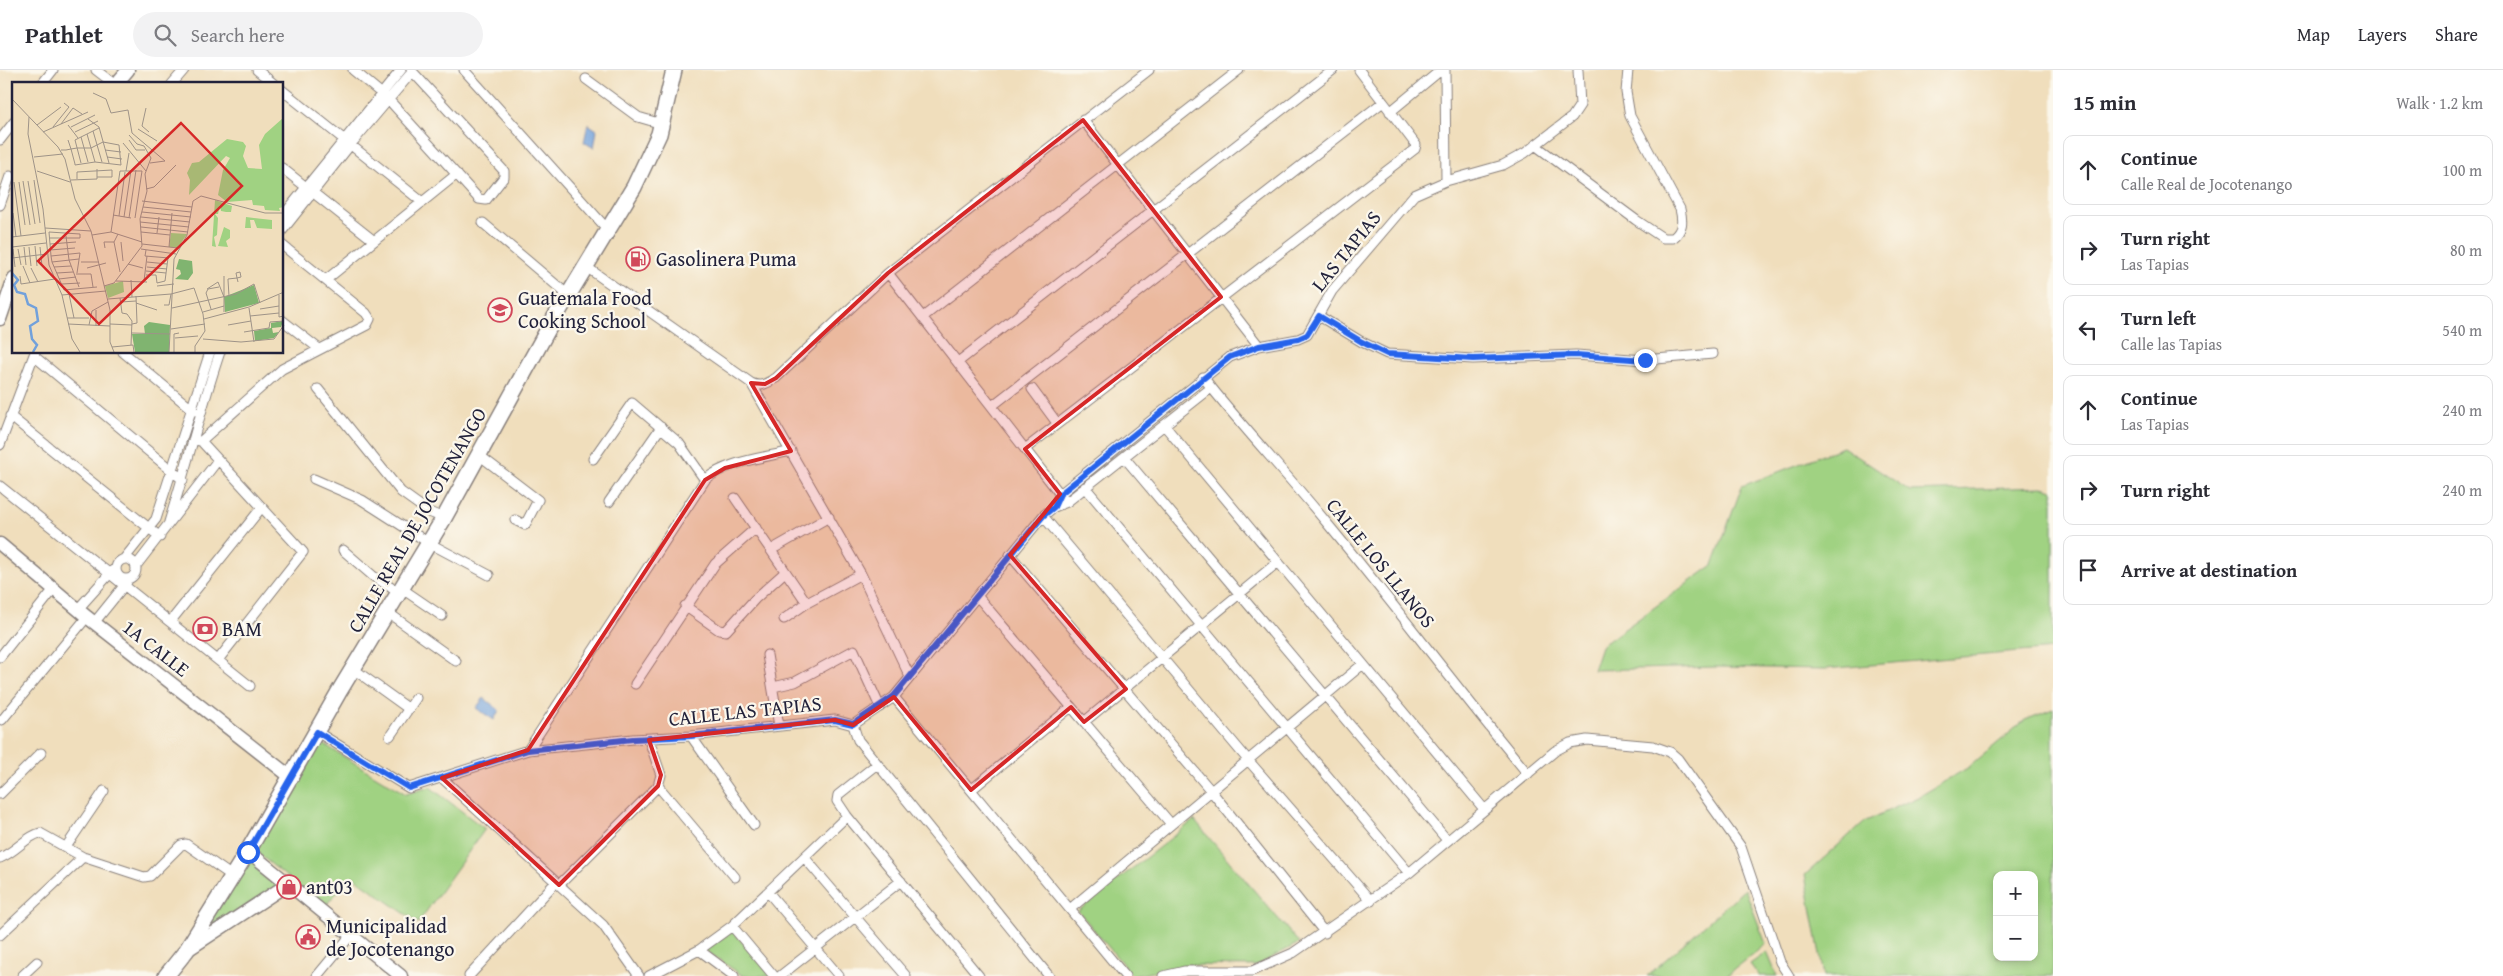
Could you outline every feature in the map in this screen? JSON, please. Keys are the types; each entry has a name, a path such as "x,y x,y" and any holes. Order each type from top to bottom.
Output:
{"main road":[{"name":"CALLE REAL DE JOCOTENANGO","path":"166,976 186,951 292,778 352,668 444,518 568,294 609,231 634,187 662,124 674,70"}],"street":[{"path":"44,82 53,70"},
{"path":"96,70 112,82"},
{"path":"117,82 128,70"},
{"path":"176,82 184,70"},
{"path":"257,70 272,82"},
{"path":"284,228 309,190 348,141 385,96 411,71 505,174 486,200 479,199 385,96 353,70"},
{"path":"385,96 401,70"},
{"path":"464,70 609,231"},
{"path":"585,266 751,383 757,386 765,384 776,378 888,273 1149,70"},
{"path":"923,317 1239,70"},
{"path":"958,362 1333,70"},
{"path":"1025,448 1415,149 1416,145 1359,70"},
{"path":"1390,112 1441,70"},
{"path":"1445,70 1446,181"},
{"name":"LAS TAPIAS","path":"1054,507 1060,494 1202,377 1230,357 1259,346 1298,339 1307,335 1339,282 1414,195 1446,181 1503,166 1535,145 1577,112 1580,105 1578,70"},
{"path":"1535,145 1636,220 1663,238 1673,238 1679,233 1683,222 1680,209 1630,116 1626,92 1628,70"},
{"path":"586,79 638,116 662,124"},
{"path":"284,92 348,141 420,202"},
{"path":"992,406 1383,102"},
{"path":"1084,120 1259,346"},
{"path":"0,140 12,125"},
{"path":"284,170 373,240"},
{"path":"326,279 457,174"},
{"path":"0,205 10,176"},
{"path":"284,215 309,190"},
{"path":"482,223 568,294"},
{"path":"198,440 269,379 318,348 367,325 370,319 326,279 284,247"},
{"path":"888,273 1066,502"},
{"path":"0,319 12,284"},
{"path":"1319,316 1362,342 1387,354 1473,359 1576,355 1645,360 1713,354"},
{"path":"284,322 318,348"},
{"path":"0,445 35,354 183,480"},
{"path":"125,354 195,412"},
{"path":"169,522 198,440 195,412 210,354"},
{"path":"2,720 87,616 113,571 156,519 171,470 220,354"},
{"name":"CALLE LOS LLANOS","path":"1202,377 1325,520 1416,632 1458,689 1528,774"},
{"path":"751,383 861,574 910,677"},
{"path":"1049,976 858,740 853,724 894,696 978,597 1043,516 1086,487 1211,388"},
{"path":"318,389 401,492 429,512 444,518"},
{"path":"1032,389 1058,423"},
{"path":"592,459 632,403 679,443 705,480"},
{"path":"10,416 160,537"},
{"path":"1164,425 1484,809"},
{"path":"609,502 661,427"},
{"path":"198,440 303,552 218,660"},
{"path":"528,750 705,480 713,473 725,468 791,451"},
{"path":"479,455 538,500 524,526 514,520"},
{"path":"1124,457 1447,840"},
{"path":"87,616 135,574 136,566 218,460"},
{"path":"314,479 362,500 429,544 489,575"},
{"path":"0,486 127,582 170,622 250,686"},
{"path":"1086,487 1409,873"},
{"path":"735,498 807,603"},
{"path":"170,622 262,507"},
{"path":"1043,516 1248,760 1371,901"},
{"path":"771,550 829,517"},
{"path":"635,684 685,606 715,564 756,528"},
{"name":"1A CALLE","path":"0,544 87,616 292,778"},
{"path":"343,550 373,576 442,616"},
{"path":"1010,555 1212,792 1324,933"},
{"path":"124,559 132,561 136,566"},
{"path":"1084,722 1278,562"},
{"path":"685,606 719,630 726,631 755,599 786,572"},
{"path":"784,620 807,603 861,574"},
{"path":"0,657 54,589"},
{"path":"978,597 1171,824"},
{"path":"387,612 456,661"},
{"path":"773,687 795,682 854,650 880,707"},
{"path":"768,655 779,726"},
{"path":"1070,910 1363,664"},
{"path":"352,668 409,709"},
{"path":"894,696 1125,976"},
{"path":"390,736 416,698"},
{"path":"971,790 1071,707"},
{"name":"CALLE LAS TAPIAS","path":"317,732 409,788 528,750 633,739 649,740 691,736 835,720 853,724"},
{"path":"691,736 754,825"},
{"path":"470,976 558,883 658,786 661,775 649,740"},
{"path":"1163,976 1185,972 1252,971 1293,953 1409,873 1562,746 1578,741 1653,746 1670,752 1678,759 1741,847 1780,962 1789,976"},
{"path":"0,794 41,753"},
{"path":"877,764 836,798 847,816 979,976"},
{"path":"442,778 603,925 638,976"},
{"path":"658,786 735,877"},
{"path":"66,847 104,791"},
{"path":"649,976 699,950 732,926 847,816"},
{"path":"0,858 12,853 28,839 40,833 83,857 144,877 150,876 181,846 186,844 232,876"},
{"path":"248,852 401,976"},
{"path":"0,935 83,857"},
{"path":"804,857 906,976"},
{"path":"780,976 901,881"},
{"path":"186,951 288,884"},
{"path":"768,892 839,976"},
{"path":"732,926 774,976"},
{"path":"322,974 351,935"},
{"path":"699,950 734,976"},
{"path":"22,976 37,962"}],"highlighted area":[{"path":"1083,120 1221,297 1025,449 1060,494 1010,555 1126,689 1084,722 1071,707 971,790 894,697 853,725 835,720 649,740 661,775 658,786 559,885 442,778 528,750 705,480 725,468 791,451 751,383 765,384 776,378 888,273"}],"green space":[{"path":"1843,447 1910,491 2043,487 2053,490 2053,649 1825,669 1717,667 1593,670 1601,646 1713,565 1742,486"},
{"path":"2053,709 2053,976 1824,976 1805,875 1864,822 1920,796 1969,767 2025,720"},
{"path":"318,741 406,794 430,787 485,829 418,923 352,876 324,907 255,851"},
{"path":"1194,820 1299,943 1256,966 1186,965 1133,976 1078,911"},
{"path":"249,857 282,884 194,943"},
{"path":"1745,889 1766,944 1726,976 1647,976"},
{"path":"732,931 773,976 743,976 705,950"},
{"path":"1767,952 1777,976 1759,976 1750,964"}],"water":[{"path":"588,124 597,130 594,148 584,142"},
{"path":"484,698 499,710 494,720 476,708"}],"place":[{"name":"Gasolinera Puma","path":"638,259"},
{"name":"Guatemala Food Cooking School","path":"500,310"},
{"name":"BAM","path":"205,629"},
{"name":"ant03","path":"289,887"},
{"name":"Municipalidad de Jocotenango","path":"308,937"}],"route":[{"path":"248,852 317,732 409,788 528,750 633,739 649,740 691,736 835,720 853,724 894,696 978,597 1043,516 1054,507 1060,494 1202,377 1230,357 1259,346 1298,339 1307,335 1319,316 1362,342 1387,354 1473,359 1576,355 1645,360"}]}
